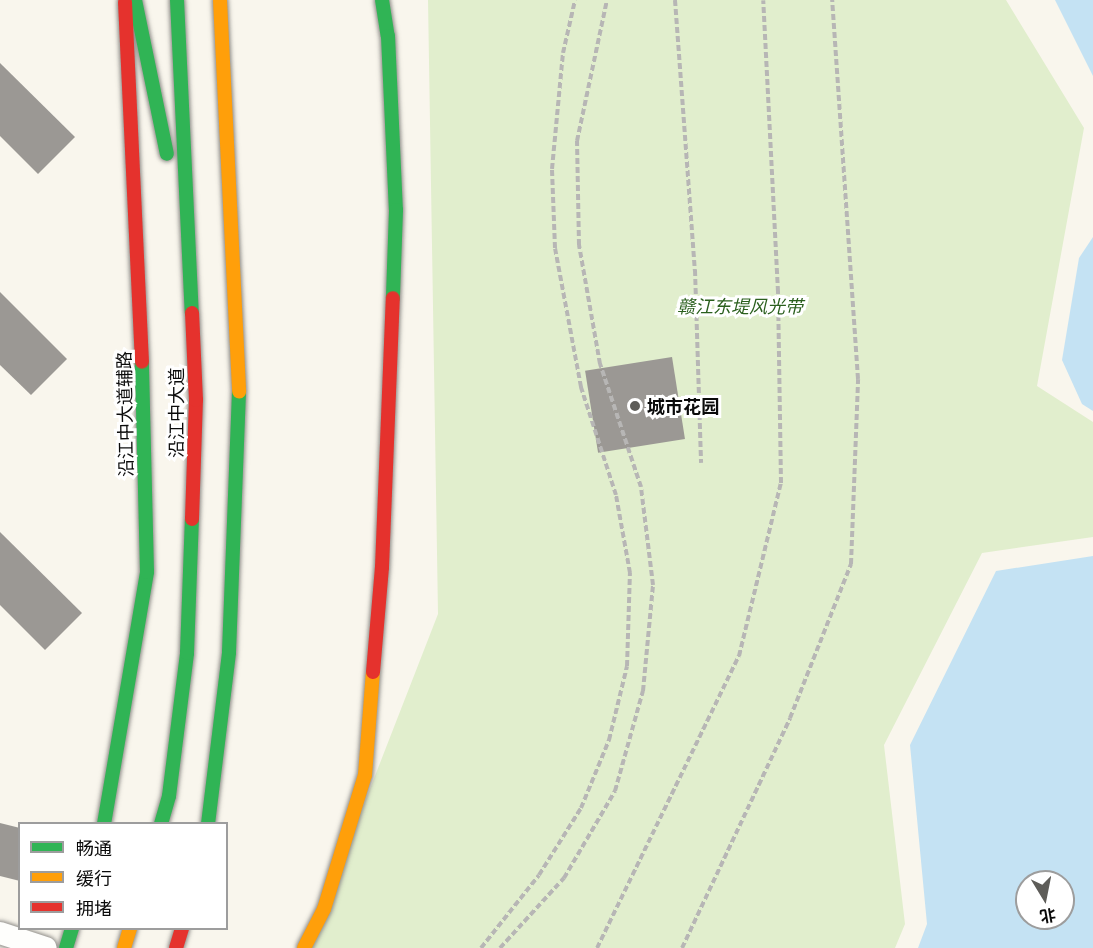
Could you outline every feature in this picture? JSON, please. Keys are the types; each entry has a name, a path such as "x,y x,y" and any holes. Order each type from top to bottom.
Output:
{"main road":[{"name":"沿江中大道辅路","path":"104,822 147,572 141,295 125,0"},
{"path":"135,0 187,251"},
{"name":"沿江中大道","path":"162,822 169,796 187,653 196,400 187,251 177,0"},
{"path":"208,822 229,652 239,394 220,0"},
{"path":"304,948 324,909 365,775 382,567 396,210 388,36 382,0"},
{"path":"66,948 71,930"},
{"path":"124,948 129,930"},
{"path":"176,948 181,930"}],"street":[{"path":"0,933 46,948"}],"path":[{"path":"481,948 539,875 581,808 609,740 627,666 630,573 616,495 581,387 555,248 552,169 563,53 575,0"},
{"path":"500,948 564,878 615,790 643,691 653,585 641,487 600,364 579,245 577,141 607,0"},
{"path":"675,0 695,270 701,464"},
{"path":"597,948 739,656 781,483 778,292 763,0"},
{"path":"682,948 790,718 851,564 858,379 832,0"}],"green space":[{"name":"赣江东堤风光带","path":"428,0 1006,0 1084,128 1037,386 1093,422 1093,537 982,553 884,745 905,924 895,948 308,948 438,614"}],"water":[{"path":"1055,0 1093,0 1093,76"},
{"path":"1093,237 1093,411 1082,404 1062,360 1079,258"},
{"path":"1093,556 1093,948 918,948 927,924 910,745 996,571"}],"building":[{"path":"0,63 75,137 38,174 0,136"},
{"path":"0,292 67,359 31,395 0,365"},
{"name":"城市花园","path":"672,357 685,439 598,453 585,371"},
{"path":"0,532 82,613 45,650 0,605"},
{"path":"0,823 18,828 18,880 0,876"}],"traffic: fast":[{"path":"135,0 167,154"},
{"path":"177,0 192,313"},
{"path":"382,0 388,36 396,210 393,298"},
{"path":"104,822 147,572 142,362"},
{"path":"208,822 229,652 239,392"},
{"path":"162,822 169,796 187,653 192,519"},
{"path":"66,948 71,930"}],"traffic: slow":[{"path":"220,0 239,392"},
{"path":"304,948 324,909 365,775 373,672"},
{"path":"124,948 129,930"}],"traffic: jam":[{"path":"125,2 142,362"},
{"path":"373,672 382,567 393,298"},
{"path":"192,313 196,400 192,519"},
{"path":"176,948 181,930"}],"place":[{"name":"城市花园","path":"635,406"}]}
